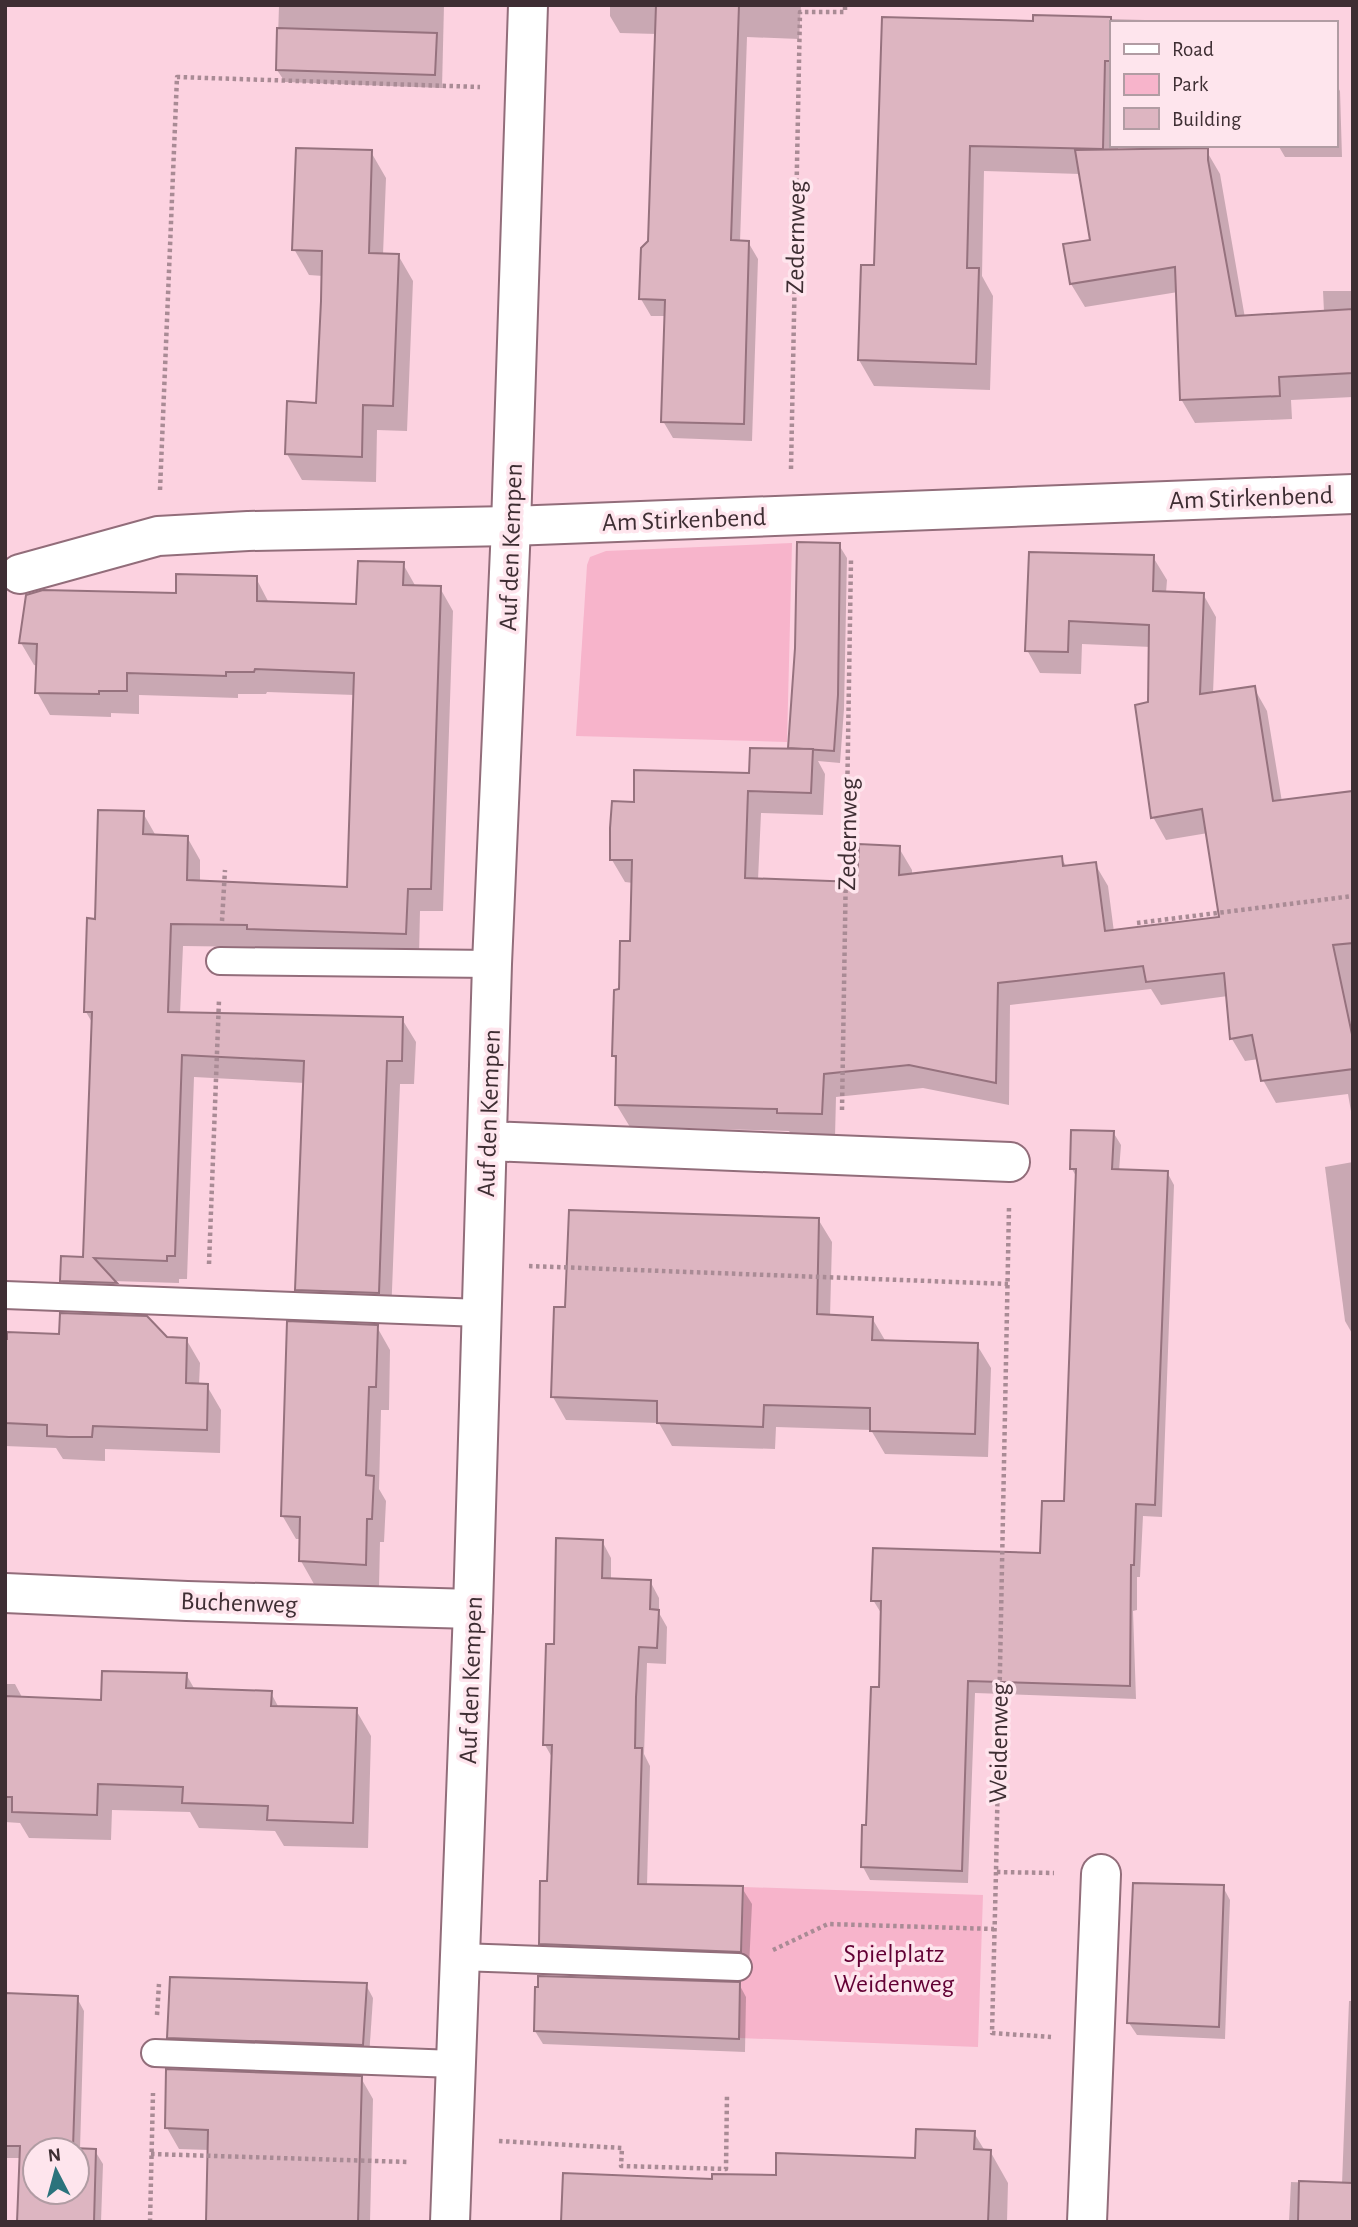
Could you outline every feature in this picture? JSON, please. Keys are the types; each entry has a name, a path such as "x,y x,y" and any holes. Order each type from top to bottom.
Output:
{"street":[{"name":"Auf den Kempen","path":"450,2222 492,964 511,526 528,5"},
{"name":"Am Stirkenbend","path":"20,574 158,536 247,531 511,526 1353,494"},
{"path":"487,1141 1010,1162"},
{"name":"Buchenweg","path":"5,1593 472,1609"},
{"path":"1087,2222 1101,1874"}],"lane":[{"path":"220,961 492,964"},
{"path":"5,1295 481,1314"},
{"path":"459,1957 738,1967"},
{"path":"155,2053 455,2064"}],"path":[{"name":"Zedernweg","path":"789,515 800,12 845,12 845,5"},
{"path":"158,536 177,77 525,88"},
{"name":"Zedernweg","path":"841,1156 852,512"},
{"path":"208,1303 225,870"},
{"path":"1138,923 1353,896"},
{"name":"Weidenweg","path":"1010,1162 992,2033 1094,2040"},
{"path":"483,1264 1008,1284"},
{"path":"996,1872 1101,1874"},
{"path":"738,1967 828,1924 994,1929"},
{"path":"150,2222 159,1984"},
{"path":"151,2154 622,2148 621,2166 726,2169 727,2094"}],"green space":[{"path":"792,543 787,742 576,736 587,565 590,557 606,551"},
{"name":"Spielplatz Weidenweg","path":"744,1887 983,1895 978,2047 739,2038"}],"building":[{"path":"656,5 739,5 731,240 749,241 744,424 661,422 665,300 639,299 641,248 648,241"},
{"path":"1033,15 1111,17 1110,61 1105,61 1103,149 970,146 967,268 979,268 976,364 858,360 861,265 874,265 882,17 1033,21"},
{"path":"277,28 437,33 435,75 276,70"},
{"path":"296,148 372,150 369,253 399,254 393,406 363,405 362,457 285,454 287,401 316,403 321,301 322,251 292,250"},
{"path":"1208,148 1236,316 1353,309 1353,373 1279,377 1280,396 1180,400 1175,267 1070,284 1063,244 1090,240 1075,150"},
{"path":"797,542 840,543 838,695 834,751 788,748 795,648"},
{"path":"1029,552 1154,555 1153,591 1204,593 1200,694 1255,686 1273,801 1353,791 1353,943 1333,945 1353,1039 1353,1069 1261,1081 1252,1035 1230,1039 1224,973 1146,982 1143,966 998,983 996,1083 909,1065 824,1074 822,1114 777,1113 777,1109 615,1105 616,1056 612,1056 614,990 619,989 620,941 630,941 632,860 610,860 610,828 612,801 634,802 634,770 749,773 750,748 813,749 811,793 748,791 745,878 857,882 859,844 900,846 899,875 1062,856 1063,866 1096,862 1105,931 1219,917 1202,809 1151,818 1135,705 1148,702 1149,625 1069,621 1068,652 1025,651"},
{"path":"358,561 404,562 403,585 441,586 431,889 408,889 406,934 247,929 247,925 171,924 168,1012 403,1017 402,1061 387,1061 379,1293 295,1290 304,1061 182,1055 175,1256 167,1256 167,1261 94,1258 117,1283 60,1281 61,1256 83,1257 92,1012 84,1012 87,918 95,919 98,810 144,811 143,834 188,836 187,880 347,887 354,673 255,669 254,672 226,672 226,676 127,673 127,691 99,691 99,694 35,693 37,644 19,643 26,595 43,590 176,593 176,574 257,576 257,601 356,604"},
{"path":"1071,1130 1114,1131 1112,1169 1168,1171 1155,1505 1136,1504 1134,1565 1131,1565 1130,1686 968,1681 962,1871 861,1867 862,1825 866,1825 871,1687 879,1687 881,1601 871,1601 873,1548 1040,1553 1042,1501 1064,1501 1076,1169 1070,1169"},
{"path":"569,1210 819,1218 817,1314 873,1317 872,1340 978,1343 975,1434 870,1431 870,1408 764,1405 763,1427 657,1423 657,1401 551,1397 554,1307 565,1307"},
{"path":"60,1313 147,1316 167,1337 187,1338 186,1383 208,1384 207,1430 93,1426 92,1437 69,1437 47,1436 47,1425 5,1423 7,1332 59,1334"},
{"path":"287,1321 378,1325 376,1387 369,1387 366,1475 374,1476 372,1519 367,1519 366,1565 299,1561 300,1517 281,1516"},
{"path":"556,1538 603,1540 602,1578 651,1580 650,1609 659,1610 657,1648 639,1647 636,1697 635,1748 642,1748 638,1884 743,1886 741,1952 539,1944 540,1881 547,1881 552,1745 543,1745 546,1644 554,1644"},
{"path":"102,1671 187,1673 186,1688 272,1691 271,1706 357,1708 353,1823 267,1820 268,1806 182,1803 183,1787 98,1784 97,1815 12,1812 12,1797 5,1797 5,1696 101,1700"},
{"path":"1133,1883 1224,1885 1219,2027 1127,2023"},
{"path":"538,1976 740,1982 739,2039 534,2031 535,1987 538,1987"},
{"path":"170,1977 367,1983 363,2045 167,2038"},
{"path":"5,1993 78,1996 73,2136 21,2136 21,2206 91,2206 91,2149 96,2149 94,2222 17,2222 20,2146 5,2146"},
{"path":"166,2069 362,2076 358,2222 206,2222 208,2130 165,2128"},
{"path":"916,2129 975,2131 974,2149 991,2150 988,2222 561,2222 563,2173 712,2179 712,2174 776,2175 776,2153 915,2158"},
{"path":"1299,2181 1353,2183 1353,2222 1298,2222"}]}
